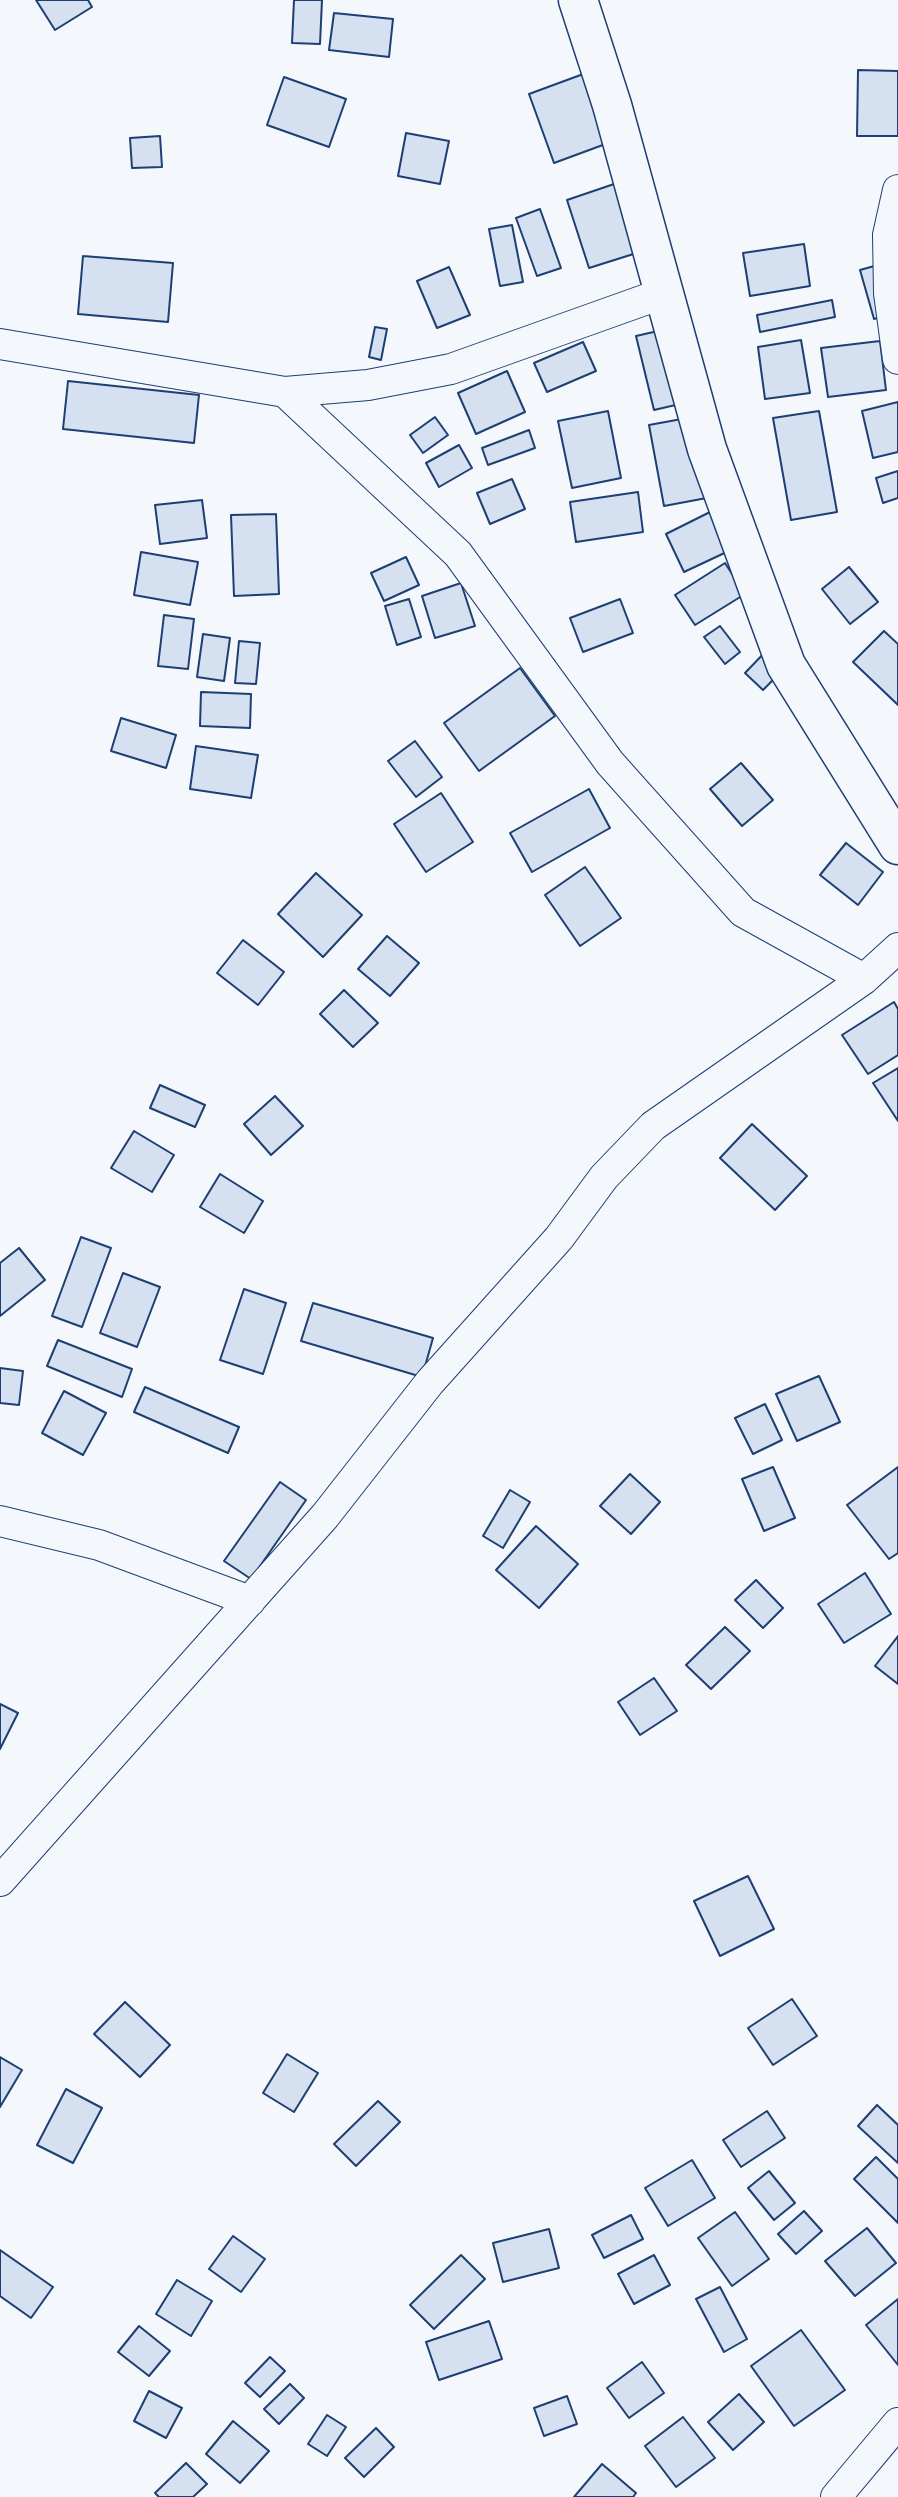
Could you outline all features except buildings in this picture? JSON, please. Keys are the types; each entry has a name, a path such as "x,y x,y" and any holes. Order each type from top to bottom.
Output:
{"street":[{"path":"578,0 612,104 707,449 786,665 898,845"},
{"path":"898,190 888,236 889,293 898,359"},
{"path":"0,344 285,392 368,386 451,369 664,293"},
{"path":"285,392 458,554 610,763 743,912 864,979"},
{"path":"0,1881 325,1516 430,1382 559,1238 604,1177 653,1126 864,979 898,948"},
{"path":"0,1521 99,1545 250,1601"},
{"path":"836,2497 898,2423"}]}
